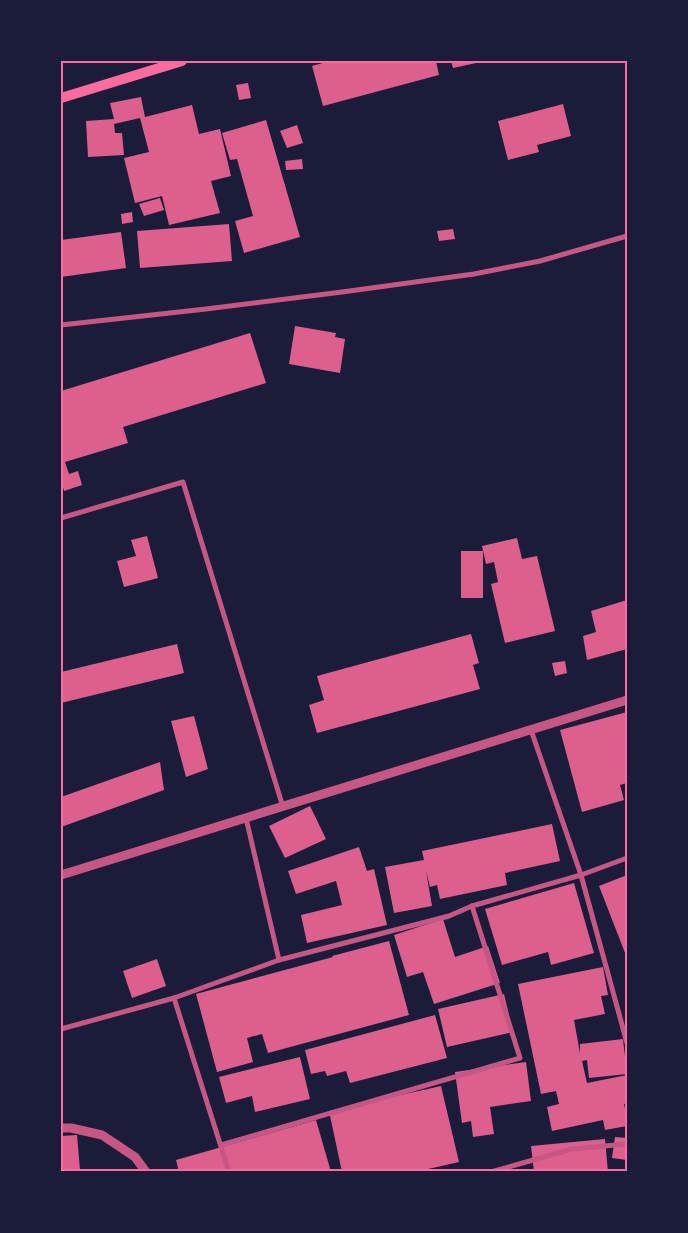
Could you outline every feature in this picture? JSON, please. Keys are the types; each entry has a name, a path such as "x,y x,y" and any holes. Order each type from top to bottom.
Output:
{"main road":[{"path":"61,98 182,61"}],"street":[{"path":"61,325 216,308 474,274 540,261 627,236"},
{"path":"61,518 183,482 283,807"},
{"path":"61,875 627,700"},
{"path":"531,730 581,875 627,1043"},
{"path":"246,818 279,960"},
{"path":"61,1029 174,998 279,960 449,916 472,906 581,875 627,858"},
{"path":"221,1145 520,1058 472,906"},
{"path":"174,998 229,1172"},
{"path":"61,1128 71,1128 102,1135 135,1157 146,1172"},
{"path":"491,1172 572,1149 627,1144"}],"building":[{"path":"330,61 436,61 439,75 323,106 312,66"},
{"path":"451,61 481,61 481,62 453,68"},
{"path":"248,83 251,98 239,100 236,85"},
{"path":"141,97 145,117 192,105 199,134 220,129 231,176 211,181 220,213 169,225 162,196 135,203 124,158 149,152 140,118 114,124 115,133 122,133 124,155 88,157 86,121 114,119 110,103"},
{"path":"563,104 571,136 537,145 539,152 508,160 498,121"},
{"path":"266,120 300,237 244,253 235,221 253,216 237,159 230,160 222,133"},
{"path":"297,125 303,143 287,148 280,131"},
{"path":"302,159 303,169 286,170 285,161"},
{"path":"160,198 164,210 144,216 139,204"},
{"path":"132,212 133,222 122,224 121,214"},
{"path":"229,224 232,261 140,268 137,231"},
{"path":"453,229 455,239 439,241 437,231"},
{"path":"121,232 126,268 61,277 61,240"},
{"path":"295,326 336,333 335,337 345,339 340,373 289,364"},
{"path":"250,333 266,383 123,427 128,443 65,462 69,474 78,471 82,485 64,491 61,481 61,391"},
{"path":"147,536 158,578 124,587 117,561 136,556 131,540"},
{"path":"517,538 522,559 537,556 555,631 505,643 491,584 498,582 494,562 486,564 482,546"},
{"path":"461,551 483,551 483,598 461,598"},
{"path":"627,600 627,649 587,660 583,636 596,632 591,611"},
{"path":"471,634 479,663 473,665 480,689 317,733 309,705 324,700 317,676"},
{"path":"177,644 184,673 61,703 61,672"},
{"path":"565,661 567,673 555,676 552,663"},
{"path":"627,712 627,783 620,785 624,800 582,812 560,730"},
{"path":"194,716 208,769 186,777 171,721"},
{"path":"160,762 164,790 61,827 61,797"},
{"path":"310,806 326,839 285,858 269,826"},
{"path":"552,824 560,861 505,873 507,885 440,899 437,885 430,887 426,871 432,906 394,913 385,867 424,860 422,851"},
{"path":"359,847 367,871 374,869 387,925 307,943 301,915 342,905 336,881 296,894 288,871"},
{"path":"627,875 627,958 599,886"},
{"path":"574,883 594,953 551,965 548,952 502,965 485,909"},
{"path":"443,919 455,957 488,946 500,983 434,1004 423,972 407,977 394,935"},
{"path":"389,941 409,1015 268,1053 262,1034 247,1038 253,1062 217,1072 196,994"},
{"path":"157,959 166,986 132,998 123,971"},
{"path":"603,967 608,995 601,996 605,1014 574,1020 580,1053 580,1044 623,1039 627,1074 589,1078 587,1060 582,1061 587,1083 627,1075 627,1103 624,1104 627,1126 605,1130 603,1120 552,1131 547,1107 559,1104 556,1091 541,1094 518,984"},
{"path":"504,994 513,1032 447,1047 438,1009"},
{"path":"435,1015 447,1058 350,1083 346,1071 327,1076 325,1071 311,1074 305,1050"},
{"path":"300,1057 310,1099 255,1112 252,1096 226,1103 219,1077"},
{"path":"526,1062 531,1101 490,1107 494,1134 473,1137 471,1121 462,1123 455,1072"},
{"path":"441,1086 459,1162 415,1172 342,1172 329,1111"},
{"path":"316,1120 331,1172 179,1172 176,1160"},
{"path":"77,1135 80,1170 61,1171 61,1136"},
{"path":"615,1137 627,1138 627,1160 612,1158"},
{"path":"605,1139 608,1172 534,1172 531,1146"}]}
